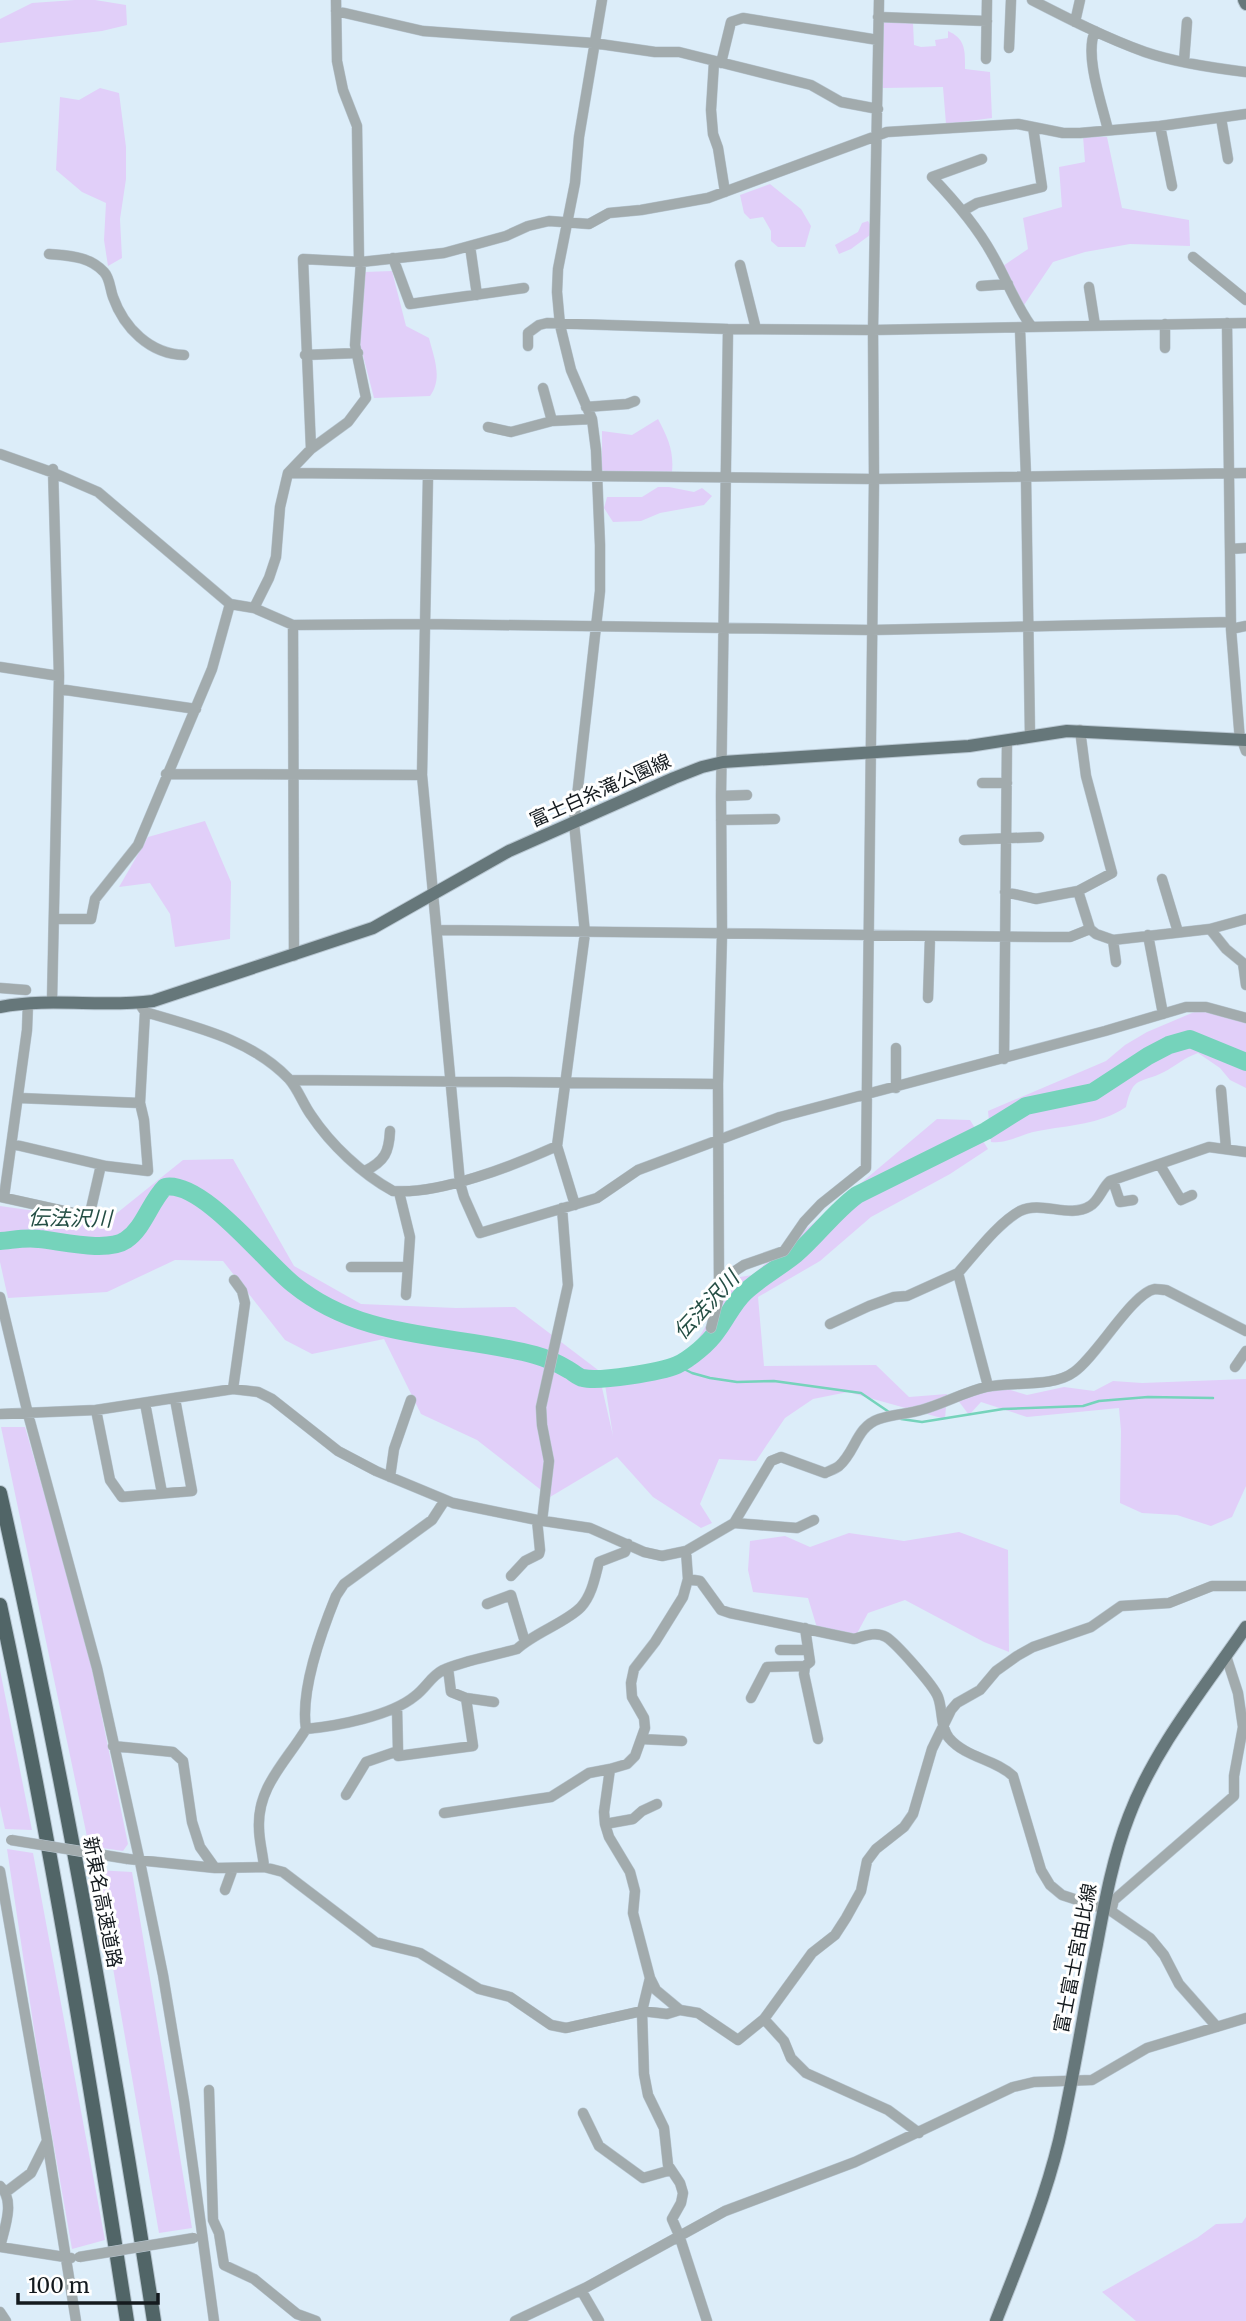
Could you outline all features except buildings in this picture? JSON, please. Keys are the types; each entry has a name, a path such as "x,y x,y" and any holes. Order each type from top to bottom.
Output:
{"highway":[{"name":"新東名高速道路","path":"0,1493 88,1922 154,2321"},
{"path":"0,1605 27,1733 70,1969 127,2321"}],"main road":[{"name":"富士白糸滝公園線","path":"0,1007 27,996 142,1007 294,956 373,928 509,851 674,778 723,762 969,747 1080,730 1244,743"},
{"name":"富士富士宮由比線","path":"996,2321 1033,2226 1059,2141 1107,1911 1115,1857 1140,1789 1158,1757 1246,1628"}],"street":[{"path":"575,1205 557,1146 586,933 574,822 600,591 597,478 592,419 570,370 560,325 558,269 575,183 593,43 602,0"},
{"path":"711,1328 722,1285 729,1275 744,1265 784,1251 804,1222 821,1204 866,1168 874,480 873,330 879,0"},
{"path":"986,58 987,0"},
{"path":"1009,48 1010,0"},
{"path":"1032,0 1075,22 1148,53 1246,72"},
{"path":"1075,22 1080,0"},
{"path":"254,608 276,557 280,507 288,473 311,449 348,422 366,398 355,345 360,262 357,126 343,90 337,61 336,5 423,31 679,52 811,85 841,102 878,109"},
{"path":"878,17 986,21"},
{"path":"725,192 711,110 718,62 731,22 743,18 878,40"},
{"path":"1184,61 1187,22"},
{"path":"1095,31 1090,41 1108,130"},
{"path":"311,449 303,259 360,262 444,253 550,221 589,224 609,213 708,198 887,132 1018,124 1063,133 1160,127 1246,114"},
{"path":"1221,118 1228,159"},
{"path":"963,211 977,203 1042,187 1033,127"},
{"path":"1160,127 1172,186"},
{"path":"982,159 932,177 963,211 992,254 1020,311 1031,326"},
{"path":"470,246 477,295"},
{"path":"49,254 79,257 94,263 107,275 120,315 130,330 149,344 171,354 184,355"},
{"path":"1193,257 1246,300"},
{"path":"393,258 410,304 524,288"},
{"path":"740,265 756,329"},
{"path":"981,286 1008,284"},
{"path":"1089,287 1095,325"},
{"path":"528,346 528,333 547,323 728,329 873,330 1246,323"},
{"path":"1227,323 1231,625 1244,743"},
{"path":"1165,324 1165,348"},
{"path":"1020,328 1026,476 1030,736"},
{"path":"719,1294 718,1084 728,329"},
{"path":"305,355 358,353"},
{"path":"542,388 552,421"},
{"path":"586,407 635,401"},
{"path":"488,427 511,432 552,421 592,419"},
{"path":"0,454 54,470 98,492 230,604 254,608 293,625 425,624 872,630 1246,626"},
{"path":"52,1000 60,676 54,470"},
{"path":"288,473 874,480 1246,473"},
{"path":"428,476 422,775 460,1183 480,1233 597,1198 638,1170 780,1117 1004,1059 1186,1007 1206,1007 1246,1018"},
{"path":"1230,549 1246,548"},
{"path":"54,919 91,919 95,899 138,845 212,669 230,604"},
{"path":"293,625 294,956"},
{"path":"0,667 60,676"},
{"path":"59,689 196,709"},
{"path":"1005,892 1036,899 1079,891 1112,873 1086,776 1080,730"},
{"path":"1004,1059 1007,740"},
{"path":"166,774 422,775"},
{"path":"982,783 1007,783"},
{"path":"721,796 747,795"},
{"path":"721,820 775,819"},
{"path":"964,840 1039,837"},
{"path":"1162,879 1178,932"},
{"path":"1079,891 1090,929 1113,940 1210,929 1246,919"},
{"path":"437,930 1070,937 1090,929"},
{"path":"1210,929 1226,949 1244,963 1246,985"},
{"path":"1148,935 1163,1014"},
{"path":"928,998 930,937"},
{"path":"1113,940 1116,962"},
{"path":"0,988 27,996 27,1030 19,1098 2,1197 87,1216 101,1165"},
{"path":"12,1144 101,1165 148,1171 140,1103 142,1007 227,1037 262,1058 290,1080 323,1132 384,1186 399,1192 460,1183 557,1146"},
{"path":"896,1048 896,1088"},
{"path":"290,1080 718,1084"},
{"path":"1222,1090 1226,1148"},
{"path":"19,1098 140,1103"},
{"path":"365,1171 384,1159 389,1149 390,1131"},
{"path":"830,1324 869,1306 894,1297 907,1296 958,1273 997,1231 1020,1212 1035,1207 1077,1211 1089,1207 1095,1202 1102,1188 1113,1181 1209,1147 1246,1152"},
{"path":"1160,1165 1181,1200 1192,1195"},
{"path":"1113,1181 1120,1202 1133,1200"},
{"path":"399,1192 410,1237 406,1295"},
{"path":"510,1576 524,1560 539,1554 540,1550 540,1520 549,1461 541,1406 568,1285 562,1208"},
{"path":"351,1267 408,1267"},
{"path":"958,1273 988,1386"},
{"path":"233,1389 245,1303 242,1291 234,1280"},
{"path":"0,1414 96,1410 233,1389 258,1392 272,1399 338,1451 445,1500 590,1528 644,1552 662,1556 686,1551 734,1522 771,1461 782,1457 825,1473 847,1457 861,1431 869,1423 920,1410 988,1386 1060,1380 1073,1373 1089,1359 1135,1303 1155,1289 1166,1290 1246,1331"},
{"path":"0,1297 28,1414 97,1668 140,1862 171,2025 199,2237 214,2321"},
{"path":"1235,1367 1246,1351"},
{"path":"96,1410 110,1480 122,1497 192,1491 175,1399"},
{"path":"390,1477 394,1449 411,1400"},
{"path":"145,1403 162,1493"},
{"path":"264,1867 259,1830 262,1797 272,1777 306,1729 306,1693 331,1609 340,1590 382,1554 432,1520 445,1500"},
{"path":"734,1522 797,1528 814,1520"},
{"path":"306,1729 339,1726 397,1707 415,1697 437,1674 448,1668 517,1649 581,1608 592,1590 599,1562 625,1552 628,1544"},
{"path":"444,1813 551,1797 589,1773 627,1764 635,1756 645,1728 644,1718 632,1697 634,1670 683,1597 688,1579 686,1551"},
{"path":"688,1579 700,1581 721,1610 744,1617 854,1639 872,1634 885,1636 932,1685 943,1711 943,1727 950,1739 967,1752 1004,1768 1013,1776 1041,1870 1050,1885 1062,1895 1107,1911 1150,1938 1164,1955 1179,1984 1217,2027"},
{"path":"610,1769 604,1824 630,1872 635,1891 633,1913 650,1978 656,1990 680,2010 698,2014 738,2040 764,2019 812,1953 835,1935 846,1919 861,1891 867,1861 876,1849 904,1827 913,1814 932,1749 957,1703 979,1690 996,1671 1017,1656 1033,1647 1091,1628 1121,1605 1169,1603 1212,1586 1246,1586"},
{"path":"487,1604 512,1595 525,1642"},
{"path":"751,1698 767,1667 805,1666 810,1662 805,1629"},
{"path":"780,1650 808,1650"},
{"path":"1107,1911 1114,1900 1234,1796 1234,1776 1242,1727 1238,1693 1226,1656"},
{"path":"805,1666 804,1674 818,1739"},
{"path":"448,1668 451,1692 466,1698 494,1702"},
{"path":"397,1707 398,1756 473,1745 466,1698"},
{"path":"641,1739 682,1741"},
{"path":"113,1746 173,1752 183,1761 192,1822 200,1847 215,1868"},
{"path":"346,1795 366,1762 398,1751"},
{"path":"604,1824 633,1819 657,1804"},
{"path":"5,1839 140,1862 215,1868 264,1867 284,1872 375,1942 419,1953 479,1989 510,1997 551,2025 566,2028 642,2011 667,2014 680,2010"},
{"path":"225,1890 233,1868"},
{"path":"0,1871 76,2321"},
{"path":"650,1978 642,2011 644,2074 648,2095 664,2128 667,2165 680,2183 683,2193 681,2203 671,2219 679,2235 706,2321"},
{"path":"515,2321 581,2290 725,2211 855,2162 1013,2087 1034,2082 1092,2080 1147,2048 1246,2018"},
{"path":"764,2019 784,2041 792,2058 806,2073 888,2110 919,2133"},
{"path":"209,2090 213,2220 219,2233 224,2265 254,2279 297,2314 316,2321"},
{"path":"583,2113 599,2146 643,2178 671,2170"},
{"path":"47,2140 31,2173 3,2189 8,2208 0,2247 67,2259 219,2233"},
{"path":"581,2290 600,2321"},
{"path":"0,2312 6,2321"}],"shaded area":[{"path":"75,0 126,5 127,25 102,31 0,43 0,19 32,3"},
{"path":"882,20 913,23 914,45 921,47 936,46 935,40 948,38 948,31 954,34 964,51 965,69 990,72 992,118 946,124 943,87 883,88"},
{"path":"100,88 119,93 126,147 126,179 120,219 122,258 108,266 104,240 106,203 82,192 56,170 60,97 79,100"},
{"path":"1083,136 1107,137 1122,208 1189,220 1190,246 1130,244 1085,252 1053,262 1022,308 1003,266 1028,249 1023,218 1062,207 1059,167 1085,162"},
{"path":"770,184 801,209 811,226 805,247 778,247 771,241 771,231 763,217 750,219 744,213 740,195"},
{"path":"868,221 871,226 870,235 839,254 835,245 858,232 862,223"},
{"path":"392,271 406,326 429,338 437,375 430,396 374,398 360,344 365,272"},
{"path":"658,419 670,445 672,472 602,470 602,431 632,435"},
{"path":"658,487 694,492 702,488 712,496 704,505 660,513 641,521 613,522 604,508 607,497 642,497"},
{"path":"205,821 231,882 230,939 175,947 170,914 150,883 119,887 148,837"},
{"path":"1206,1007 1246,1014 1246,1088 1230,1080 1220,1068 1198,1053 1139,1082 1132,1090 1126,1107 1105,1118 1032,1132 1003,1142 991,1142 988,1111 1106,1061 1147,1032"},
{"path":"937,1119 970,1120 988,1149 950,1174 871,1217 820,1261 758,1297 764,1366 876,1365 909,1397 947,1394 945,1419 848,1392 813,1399 785,1418 756,1461 719,1459 700,1504 712,1523 701,1528 653,1497 617,1457 550,1497 477,1440 421,1414 384,1339 312,1354 285,1340 223,1261 175,1260 107,1292 8,1298 0,1262 0,1206 107,1221 183,1160 233,1159 294,1266 361,1304 456,1308 515,1307 598,1370 613,1436 604,1378 681,1368 734,1278 752,1275"},
{"path":"1246,1379 1246,1486 1232,1517 1211,1526 1177,1515 1142,1513 1120,1503 1119,1408 1027,1417 981,1402 969,1415 957,1399 1004,1388 1027,1395 1064,1387 1094,1391 1113,1381 1142,1383"},
{"path":"1,1427 25,1427 85,1635 128,1844 123,1851 89,1846"},
{"path":"959,1532 1008,1550 1009,1652 984,1642 905,1600 868,1613 854,1639 818,1631 808,1598 753,1592 748,1570 750,1541 785,1536 810,1547 849,1533 904,1541"},
{"path":"0,1670 32,1830 5,1829 0,1806"},
{"path":"7,1849 33,1853 105,2240 72,2249 37,2049"},
{"path":"96,1870 132,1872 192,2228 159,2233"},
{"path":"1246,2217 1246,2321 1136,2321 1102,2292 1197,2238 1216,2224 1242,2223"}],"waterway":[{"name":"伝法沢川","path":"0,1241 29,1238 96,1246 118,1244 138,1229 165,1187 180,1188 197,1196 214,1209 293,1284 320,1303 349,1316 410,1333 535,1355 557,1363 583,1378 630,1376 669,1368 693,1355 714,1336 745,1292 796,1254 857,1195 986,1131 1026,1106 1093,1092 1148,1056 1169,1045 1190,1039 1246,1062"},
{"path":"676,1365 710,1378 737,1382 774,1381 861,1393 889,1412"},
{"path":"901,1419 922,1422 1003,1409 1083,1406 1099,1401 1148,1397 1213,1398"}]}
